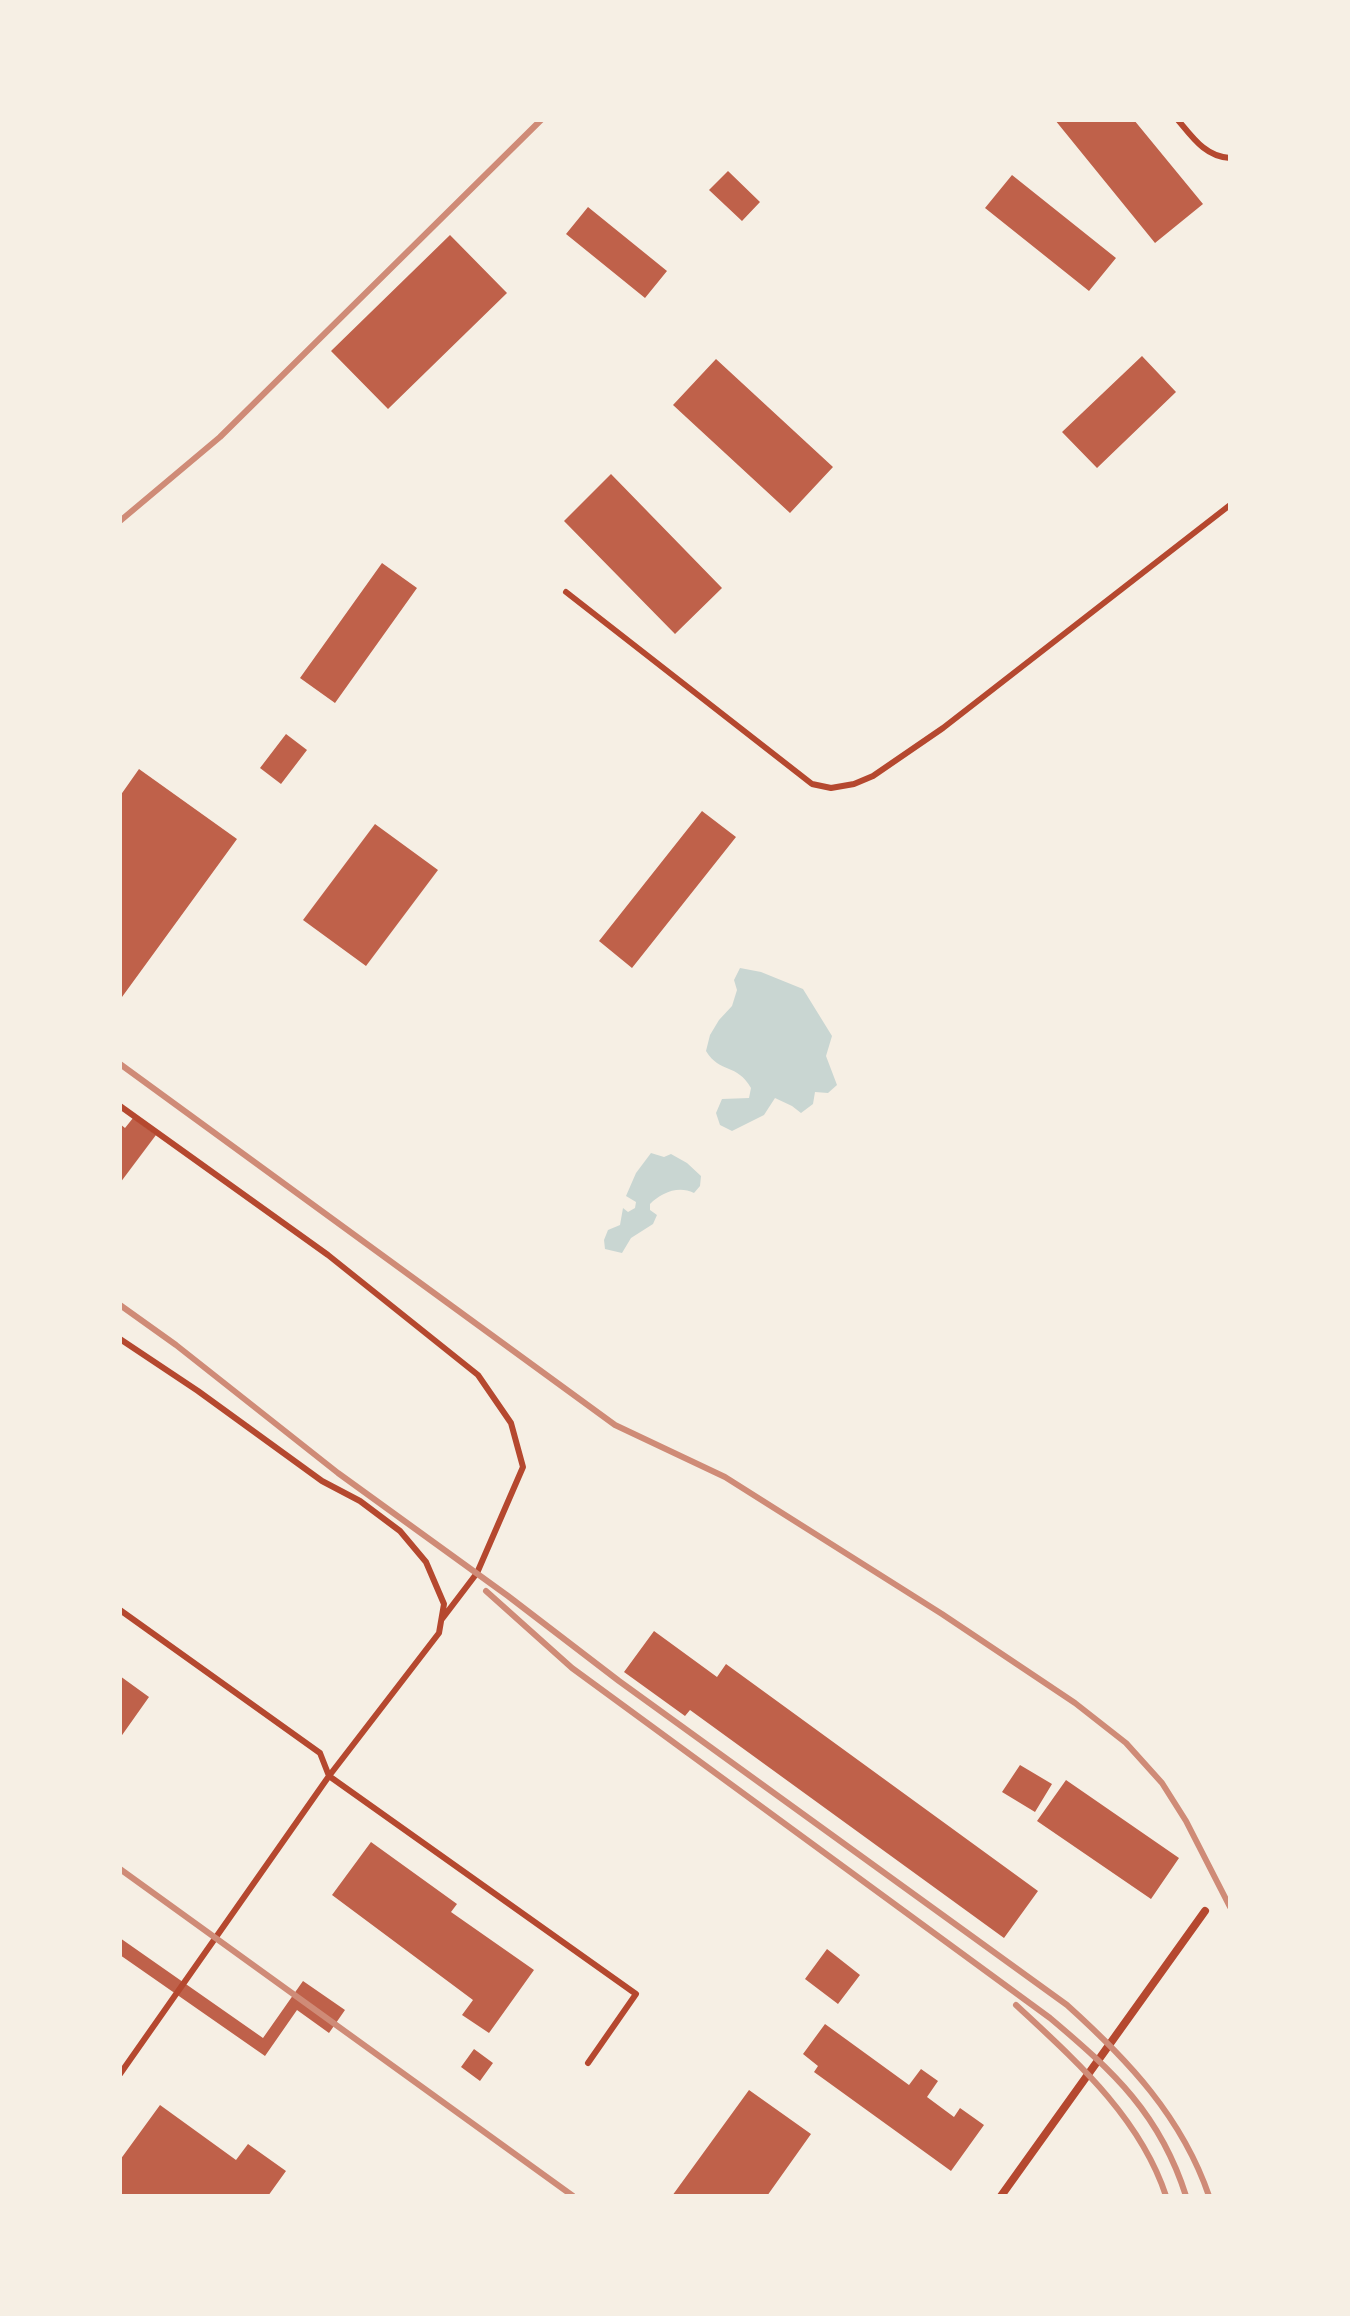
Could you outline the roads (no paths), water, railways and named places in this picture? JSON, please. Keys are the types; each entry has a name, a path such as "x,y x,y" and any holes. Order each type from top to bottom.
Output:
{"street":[{"path":"1001,2196 1205,1911"}],"lane":[{"path":"1178,120 1215,157 1230,158"},
{"path":"566,592 812,784 831,788 854,784 873,776 943,728 1230,505"},
{"path":"120,1106 328,1255 478,1375 511,1423 523,1467 474,1579 441,1620"},
{"path":"120,1339 322,1481 360,1501 400,1531 426,1562 444,1604 439,1633 329,1776 120,2074"},
{"path":"120,1610 320,1753 329,1776 636,1994 588,2063"}],"railway":[{"path":"120,521 220,437 541,120"},
{"path":"120,1064 615,1425 725,1477 942,1614 1075,1703 1126,1743 1162,1783 1186,1821 1230,1907"},
{"path":"120,1305 176,1345 338,1473 619,1681 1067,2005 1111,2047 1151,2092 1184,2141 1209,2196"},
{"path":"486,1591 572,1668 1050,2018 1095,2057 1132,2096 1163,2141 1186,2196"},
{"path":"120,1869 573,2196"},
{"path":"1016,2005 1083,2069 1123,2115 1155,2167 1166,2196"}]}
